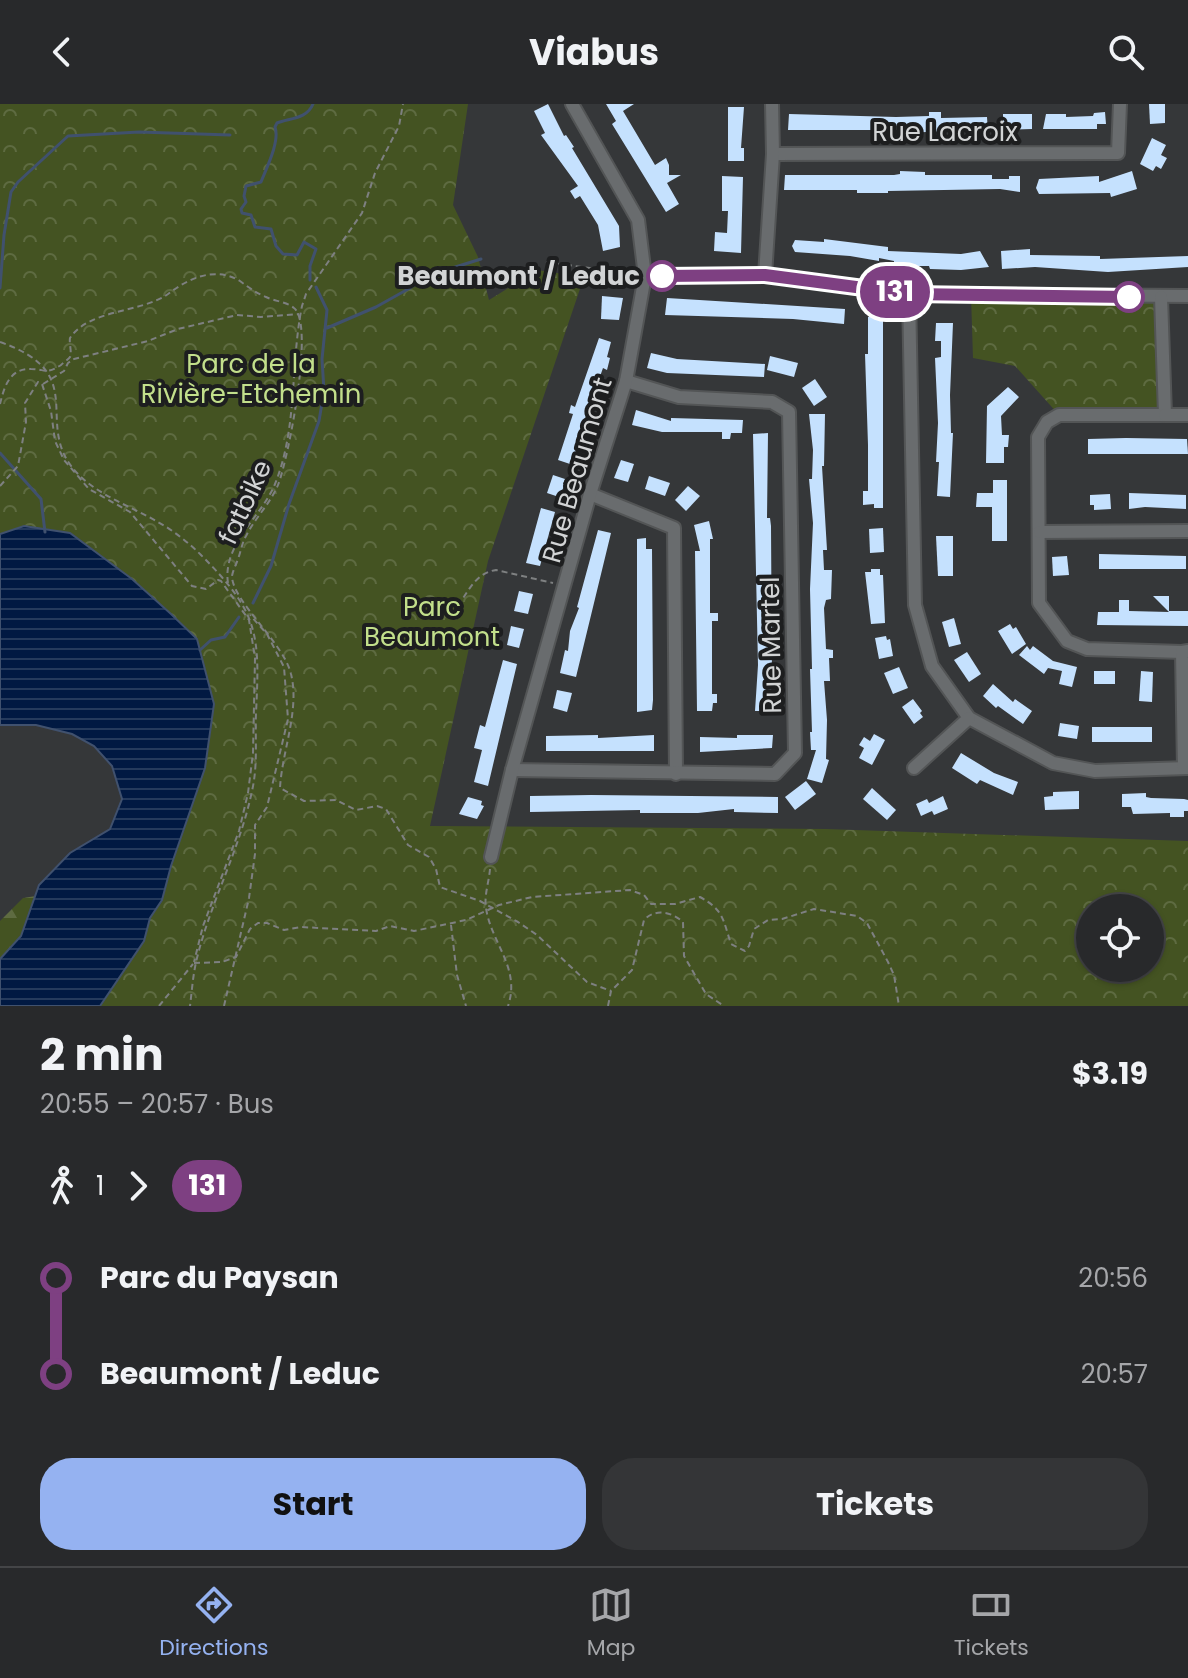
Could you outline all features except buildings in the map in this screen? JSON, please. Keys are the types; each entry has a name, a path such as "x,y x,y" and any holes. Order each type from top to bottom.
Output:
{"street":[{"name":"Rue Beaumont","path":"491,857 512,770 590,494 626,381 645,276 638,220 572,104"},
{"path":"765,275 773,154 772,104"},
{"name":"Rue Lacroix","path":"773,154 1118,153 1120,104"},
{"path":"645,276 765,275 909,294 1188,296"},
{"path":"909,294 915,605 932,666 969,718 1053,763 1095,771 1186,768 1185,651 1087,649 1067,641 1039,603 1038,437 1047,422 1059,415 1188,415"},
{"path":"1161,297 1165,415"},
{"name":"Rue Martel","path":"512,770 775,774 795,753 789,412 772,402 679,397 626,381"},
{"path":"590,494 674,528 676,774"},
{"path":"1040,532 1188,531"},
{"path":"914,768 969,718"}],"path":[{"path":"228,584 227,568 246,529 272,492 283,460 294,396 300,315 306,294 362,213 375,173 399,126 403,104"},
{"path":"546,262 645,276"},
{"path":"0,404 2,392 11,377 32,368 48,371 69,360 70,338 82,325 156,301 184,282 206,275 219,274 236,279 267,298 293,307 300,315"},
{"path":"0,486 18,466 26,422 25,403 36,383 42,384 52,379 74,359 237,315 300,315"},
{"name":"fatbike","path":"300,315 299,388 284,467 272,497 244,539 232,573 236,589 281,651 291,673 293,701 280,788 304,801 336,800 356,810 377,806 386,809 408,845 429,857 436,869 440,887 485,904 537,935 587,982 611,991"},
{"path":"0,342 40,362 48,371 52,379 58,434 64,455 74,470 94,487 177,535 228,584 267,634 284,667 288,719 267,807 255,825 249,898 224,1006"},
{"path":"42,384 59,450 82,482 130,512 192,586 206,589 221,581 249,620 255,658 253,753 249,784 236,840 203,926 190,1006"},
{"path":"458,606 479,575 490,571 566,586"},
{"path":"159,1006 195,963 238,844 255,778 259,660 250,615"},
{"path":"491,857 485,904 510,967 512,989 508,1006"},
{"path":"195,963 235,958 250,929 258,923 284,930 301,927 376,931 390,926 414,931 451,923 532,897 637,891 651,904 675,904 698,896 711,903 727,925 731,944 745,951 754,929 763,921 782,919 811,909 850,914 864,920 894,975 899,1006"},
{"path":"608,1006 611,991 632,970 644,920 660,912 676,916 683,922 684,956 706,994 724,1006"},
{"path":"451,923 458,961 457,975 466,1006"}],"green space":[{"name":"Parc de la Rivière-Etchemin","path":"0,104 468,104 453,205 478,257 489,300 537,270 584,277 488,561 430,826 825,829 1188,841 1188,1006 37,1006 170,775 0,623"},
{"path":"971,295 1161,297 1165,415 1059,415 1015,366 973,358"},
{"path":"36,896 21,936 0,959 0,921 23,898"}],"water":[{"path":"24,526 70,533 132,579 171,614 197,639 214,704 205,768 162,900 150,918 144,941 100,1006 0,1006 0,959 21,936 39,885 70,853 110,829 122,799 112,766 94,746 72,734 36,725 0,725 0,534"}],"waterway":[{"path":"310,280 310,266 316,249 304,242 297,255 283,254 276,246 271,229 255,227 251,215 242,213 241,209 246,202 246,186 261,182 274,147 277,123 302,115 313,104"},
{"path":"0,288 11,192 68,136 139,132 230,135"},
{"path":"327,328 376,307 437,268 449,269 481,259"},
{"path":"253,603 271,566 319,421 324,391 322,359 327,310 316,287"},
{"path":"0,453 41,499 45,532"},
{"path":"200,650 211,640 225,637 239,617"}],"bus line":[{"name":"131","path":"662,276 765,275 909,294 1129,297"}],"place":[{"name":"Beaumont / Leduc","path":"662,276"}],"park label":[{"name":"Parc Beaumont","path":"432,622"}]}
